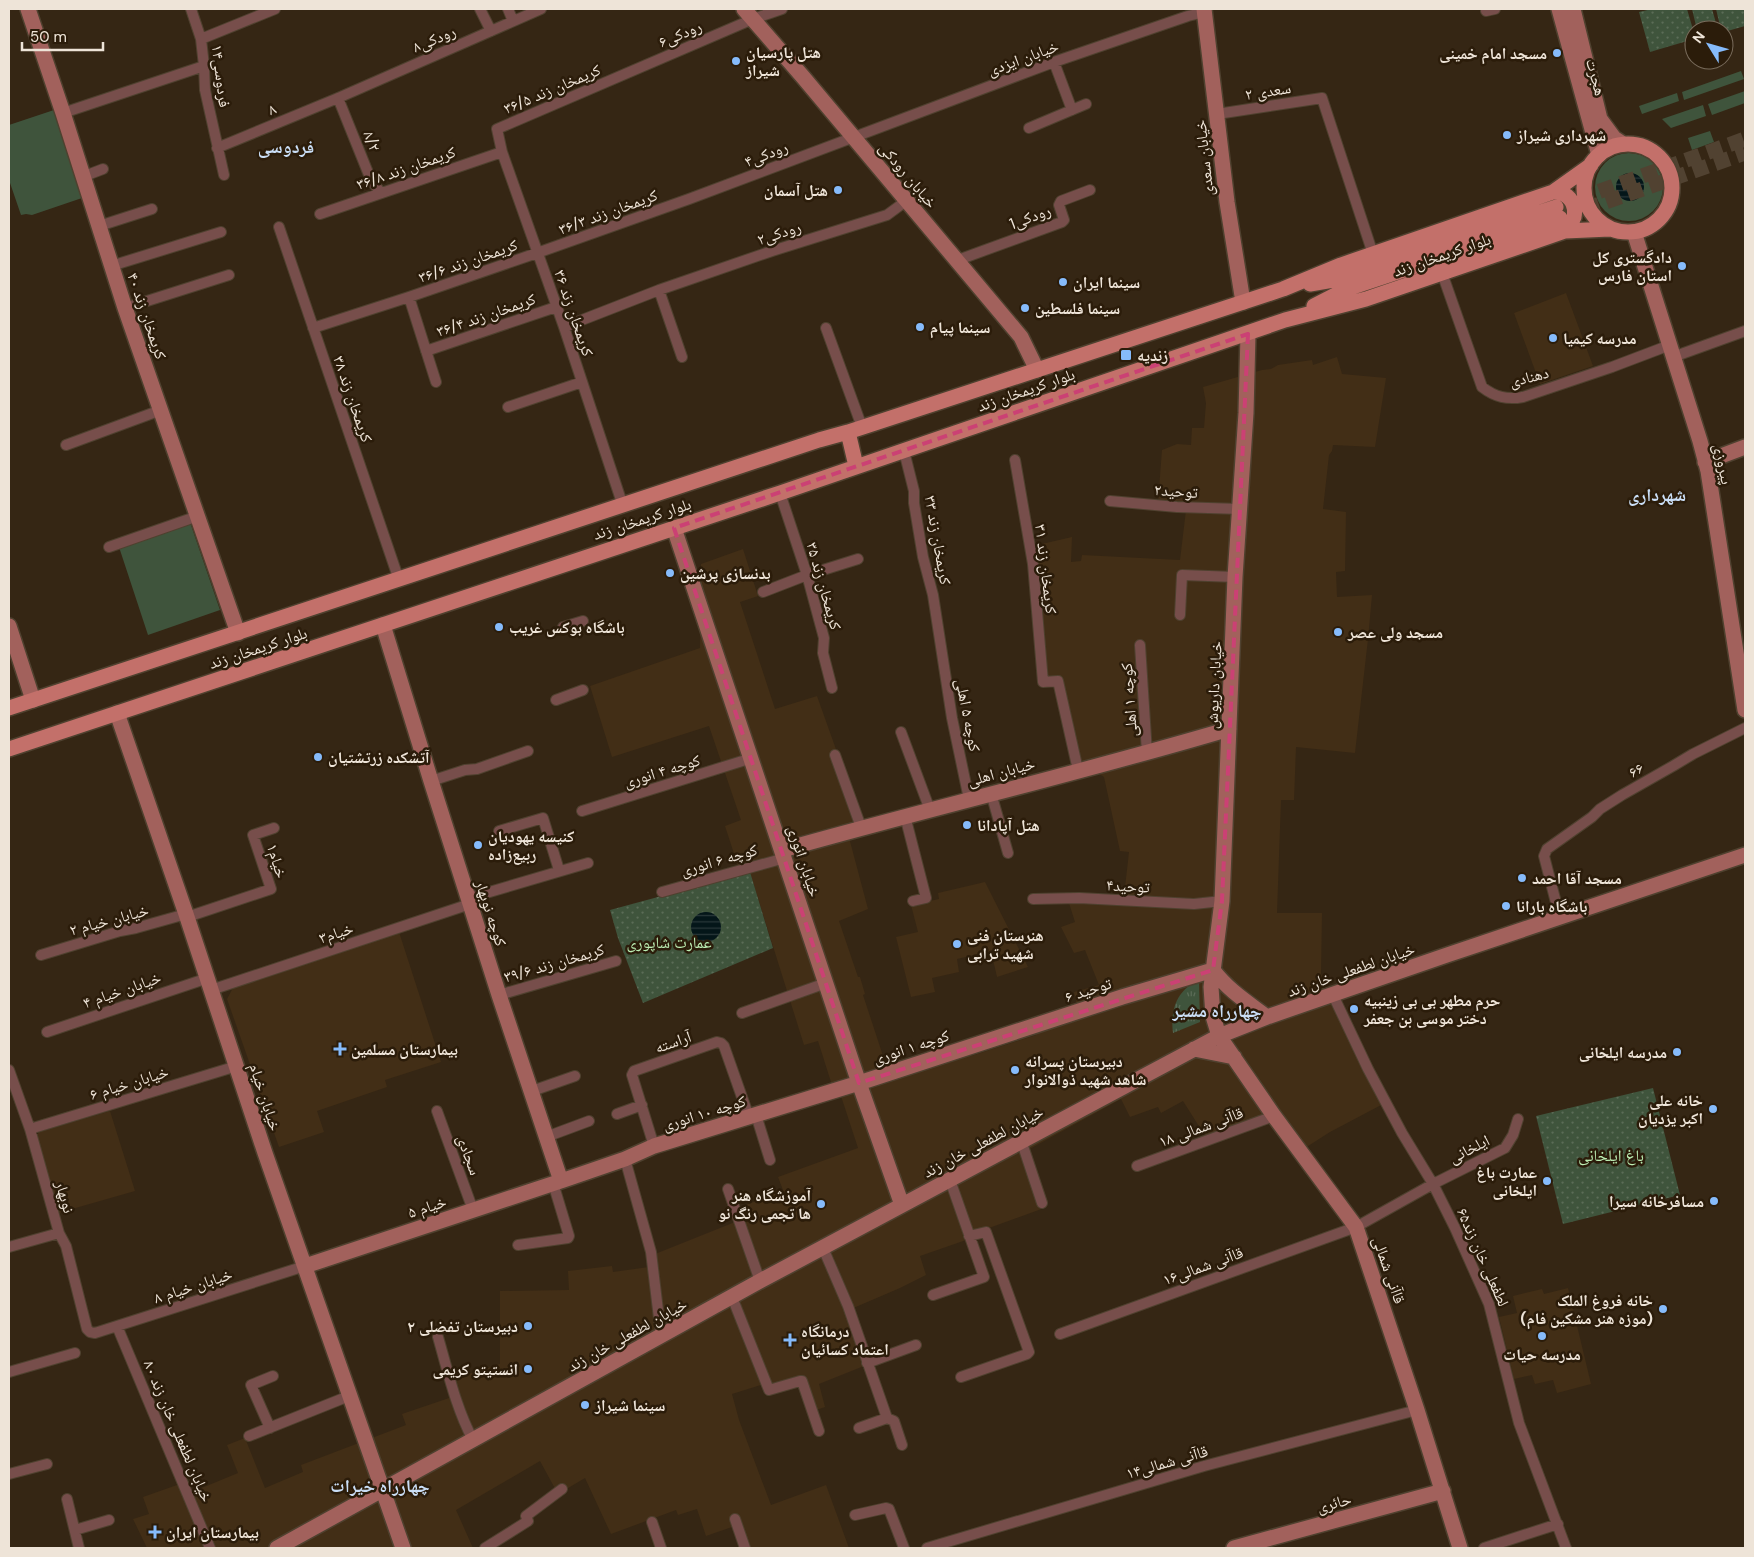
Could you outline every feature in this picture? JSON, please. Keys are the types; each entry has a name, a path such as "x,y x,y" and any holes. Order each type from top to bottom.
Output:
{"main road":[{"path":"1623,144 1643,146 1660,157 1670,170 1672,180 1673,193 1670,205 1663,216 1654,225 1634,232 1610,229 1600,222 1591,213 1584,189 1586,176 1595,160 1610,148 1623,144"},
{"name":"بلوار کریمخان زند","path":"1285,320 1366,299 1442,273 1558,212 1595,160"},
{"name":"بلوار کریمخان زند","path":"1283,289 1345,278 1558,212"},
{"name":"بلوار کریمخان زند","path":"9,749 780,493 1248,334 1285,320 1347,289 1558,212"},
{"name":"بلوار کریمخان زند","path":"9,708 819,440 1283,289 1373,254 1558,212 1610,229"},
{"path":"848,432 856,466"}],"street":[{"name":"کریمخان زند ۴۰","path":"28,9 125,308 238,633"},
{"name":"فردوسی۱۴","path":"191,9 201,39 204,90 224,175"},
{"path":"201,39 275,9"},
{"path":"480,9 490,31"},
{"path":"508,9 513,21"},
{"name":"رودکی۸","path":"338,98 542,9"},
{"name":"رودکی۶","path":"620,77 749,14 782,9"},
{"name":"هجرت","path":"1559,9 1595,121 1623,144"},
{"name":"هجرت","path":"1573,9 1595,121 1595,160"},
{"name":"خیابان ایزدی","path":"853,137 1054,62 1204,10"},
{"name":"خیابان سعدی","path":"1204,10 1227,202 1243,302"},
{"name":"خیابان رودکی","path":"749,14 1021,337 1037,370"},
{"path":"1054,62 1072,110"},
{"path":"63,113 204,66"},
{"name":"کریمخان زند ۳۶/۵","path":"497,130 620,77"},
{"name":"۸","path":"217,148 338,98"},
{"name":"۸/۲","path":"338,98 371,180 381,193"},
{"name":"سعدی ۲","path":"1217,114 1322,98 1373,254"},
{"path":"1029,128 1086,104"},
{"name":"کریمخان زند ۳۶","path":"497,130 502,152 564,327 623,506"},
{"name":"رودکی۴","path":"689,199 853,137"},
{"name":"کریمخان زند ۳۶/۸","path":"320,214 502,152"},
{"path":"82,177 103,170"},
{"name":"1رودکی","path":"958,260 1062,222 1064,217 1060,205 1061,201 1090,190"},
{"name":"کریمخان زند ۳۶/۳","path":"538,253 689,199"},
{"name":"رودکی۲","path":"564,327 659,290 772,251 887,215 906,201"},
{"path":"99,226 152,210"},
{"name":"کریمخان زند ۳۸","path":"279,227 399,580"},
{"path":"111,266 221,232"},
{"name":"پیروزی","path":"1634,232 1705,462 1718,528 1745,710"},
{"name":"کریمخان زند ۳۶/۶","path":"313,328 409,298 538,253"},
{"name":"دهنادی","path":"1442,273 1482,387 1501,398 1514,399 1612,367 1745,331"},
{"path":"125,308 229,275"},
{"path":"659,290 682,357"},
{"path":"409,298 436,382"},
{"name":"کریمخان زند ۳۶/۴","path":"426,351 556,307"},
{"path":"826,328 862,427"},
{"name":"خیابان داریوش","path":"1219,1036 1214,1016 1212,987 1222,901 1228,729 1246,413 1248,334"},
{"path":"508,407 582,382"},
{"path":"66,445 161,410"},
{"path":"1705,462 1745,447"},
{"name":"کریمخان زند ۳۳","path":"904,451 914,491 914,503 933,595 939,636"},
{"name":"کریمخان زند ۳۱","path":"1015,460 1032,564 1043,682 1058,681 1078,770"},
{"name":"کریمخان زند ۳۵","path":"780,493 808,575 824,638 823,653 832,688"},
{"name":"توحید۲","path":"1110,501 1240,510"},
{"path":"108,547 198,516"},
{"name":"خیابان انوری","path":"674,528 902,1205"},
{"path":"764,592 858,559"},
{"path":"1180,615 1182,574 1236,577"},
{"path":"562,627 583,621"},
{"name":"کوچه نوبهار","path":"383,625 499,995 532,1091 557,1182"},
{"path":"9,626 33,700"},
{"name":"کوچه ۵ اهلی","path":"939,636 952,718 969,799"},
{"name":"کوچه ۱ اهلی","path":"1140,646 1147,753"},
{"path":"556,700 583,690"},
{"name":"خیابان خیام","path":"117,713 187,915 265,1153 403,1548"},
{"name":"۶۶","path":"1560,918 1544,856 1547,850 1600,809 1622,795 1693,754 1745,728"},
{"name":"خیابان اهلی","path":"784,854 862,828 1147,753 1228,729"},
{"path":"901,732 930,810"},
{"path":"431,782 465,770 476,769 528,750"},
{"path":"836,755 862,828"},
{"name":"کوچه ۴ انوری","path":"582,812 752,758"},
{"path":"992,793 1008,853"},
{"path":"906,816 926,898 913,901"},
{"path":"499,831 543,818 559,870"},
{"name":"۱خیام","path":"187,915 272,889 254,835 274,828"},
{"name":"کوچه ۶ انوری","path":"662,892 784,854"},
{"name":"خیابان لطفعلی خان زند","path":"277,1548 295,1544 383,1490 660,1335 1021,1140 1219,1036 1266,1018 1560,918 1742,859"},
{"name":"خیام۳","path":"209,984 470,901 559,870 588,863"},
{"name":"توحید۴","path":"1033,899 1079,898 1194,904 1222,901"},
{"name":"خیابان خیام ۲","path":"41,955 120,931 187,915"},
{"name":"کریمخان زند ۳۹/۶","path":"499,995 616,960"},
{"path":"1213,970 1228,988 1266,1018"},
{"name":"۶ توحید","path":"974,1046 1122,997 1213,970"},
{"path":"742,1013 826,982"},
{"name":"خیابان خیام ۴","path":"47,1032 209,984"},
{"name":"لطفعلی خان زند۶۵","path":"1333,995 1368,1069 1398,1126 1432,1184 1490,1304 1519,1423 1566,1548"},
{"name":"قاآنی شمالی","path":"1219,1036 1274,1116 1356,1227 1417,1410 1460,1548"},
{"name":"آراسته","path":"654,1146 632,1075 634,1071 717,1042 721,1042 752,1116"},
{"name":"کوچه ۱ انوری","path":"859,1082 974,1046"},
{"path":"1194,1049 1234,1057"},
{"name":"خیابان خیام ۶","path":"30,1129 237,1066"},
{"name":"نوبهار","path":"9,1070 30,1129 59,1233 66,1246 87,1329 90,1332"},
{"path":"532,1091 574,1076"},
{"name":"کوچه ۱۰ انوری","path":"557,1182 625,1159 654,1146 859,1082"},
{"path":"617,1114 642,1105"},
{"name":"سجادی","path":"437,1112 473,1210"},
{"path":"752,1116 770,1160"},
{"name":"۱۸ قاآنی شمالی","path":"1137,1166 1274,1116"},
{"name":"ایلخانی","path":"1356,1227 1432,1184 1505,1148 1513,1135 1518,1120"},
{"path":"546,1137 589,1121"},
{"path":"1021,1140 1042,1203"},
{"path":"625,1159 651,1252 660,1335"},
{"path":"933,1295 984,1277 950,1180"},
{"path":"518,1245 568,1238 557,1182"},
{"name":"۵ خیام","path":"305,1266 557,1182"},
{"path":"728,1189 760,1281"},
{"name":"قاآنی شمالی۱۶","path":"1060,1334 1356,1227"},
{"path":"961,1377 1029,1352 986,1232 969,1236"},
{"path":"9,1247 59,1233"},
{"path":"823,1248 848,1306 887,1418"},
{"name":"خیابان خیام ۸","path":"90,1332 95,1333 305,1266"},
{"path":"732,1297 769,1390 802,1381 819,1431"},
{"name":"خیابان لطفعلی خان زند ۸۰","path":"117,1326 210,1548"},
{"path":"438,1337 465,1424 473,1440"},
{"path":"867,1363 916,1345"},
{"path":"9,1372 75,1353"},
{"path":"270,1428 251,1385 273,1376"},
{"path":"249,1436 349,1396"},
{"name":"قاآنی شمالی۱۴","path":"927,1548 1204,1466 1261,1453 1417,1410"},
{"path":"859,1428 887,1418 894,1421 902,1445"},
{"path":"9,1474 47,1464"},
{"path":"485,1548 529,1521 526,1516 562,1489"},
{"name":"حائری","path":"1234,1548 1443,1491"},
{"path":"67,1499 79,1548"},
{"path":"855,1515 886,1508 889,1509 904,1548"},
{"path":"75,1530 110,1520"},
{"path":"735,1520 745,1548"},
{"path":"652,1522 662,1548"},
{"path":"1484,1548 1558,1524"}],"highlighted area":[{"path":"1248,334 1222,901 1213,970 859,1083 674,528"}],"shaded area":[{"path":"1630,173 1640,177 1644,187 1640,197 1630,201 1620,197 1616,187 1620,177"},
{"name":"مدرسه کیمیا","path":"1566,293 1593,366 1540,384 1514,313"},
{"path":"1337,357 1342,374 1386,378 1375,447 1333,445 1329,455 1323,509 1346,512 1345,571 1336,572 1337,597 1372,595 1368,639 1355,753 1296,747 1294,800 1281,800 1277,913 1322,913 1321,974 1383,1104 1330,1132 1305,1148 1282,1115 1209,1142 1183,1101 1161,1113 1158,1107 1130,1117 1121,1099 1026,1151 1047,1207 989,1228 969,1239 920,1256 926,1275 851,1309 869,1364 819,1384 825,1407 813,1411 803,1380 769,1392 764,1384 732,1394 739,1420 771,1505 826,1485 849,1548 750,1548 740,1518 732,1527 706,1536 697,1509 678,1515 676,1510 611,1534 585,1478 558,1494 540,1461 456,1510 473,1548 147,1548 133,1519 149,1514 143,1497 177,1485 192,1492 238,1473 227,1445 245,1438 265,1488 303,1472 301,1465 406,1425 402,1414 452,1397 453,1379 500,1364 500,1291 569,1290 568,1271 612,1266 613,1272 649,1267 655,1254 740,1220 736,1209 783,1190 778,1177 858,1148 841,1096 831,1082 818,1041 804,1045 750,873 741,875 725,826 741,820 709,726 612,757 590,686 700,648 701,564 743,549 758,596 740,602 775,709 817,696 863,825 847,830 868,909 839,921 858,977 860,977 865,994 863,995 887,1068 968,1050 971,1056 1036,1035 1035,1030 1077,1005 1074,992 1099,985 1085,950 1074,953 1061,927 1075,922 1069,903 1124,896 1129,852 1120,851 1104,777 1078,760 1060,684 1043,686 1033,546 1072,537 1071,562 1081,561 1082,555 1180,560 1186,510 1158,503 1162,450 1177,444 1191,445 1192,428 1204,428 1206,403 1203,387 1271,369 1278,365 1312,360 1313,365"},
{"name":"هنرستان فنی شهید ترابی","path":"985,882 1028,967 997,977 991,951 957,959 959,972 932,978 935,992 911,997 896,937 918,932 911,905 939,899 938,893"},
{"path":"706,912 712,913 720,921 720,933 712,941 706,942 700,941 692,933 691,927 692,921 700,913"},
{"name":"بیمارستان مسلمین","path":"399,932 441,1062 385,1080 387,1087 317,1111 324,1132 279,1147 227,999 233,988"},
{"path":"110,1111 135,1191 58,1213 37,1135 39,1132"},
{"name":"مدرسه حیات","path":"1568,1288 1591,1384 1557,1393 1553,1380 1535,1384 1532,1375 1514,1379 1499,1317 1517,1313 1513,1296 1542,1289 1544,1294"}],"green space":[{"path":"1652,9 1687,9 1690,20 1684,20 1684,42 1650,52 1639,12"},
{"path":"1692,9 1712,9 1715,20 1695,20"},
{"path":"1716,9 1745,9 1745,26 1734,29 1734,20 1719,20"},
{"path":"1741,71 1744,79 1684,100 1682,92"},
{"path":"1745,91 1745,103 1712,115 1708,104"},
{"path":"1677,93 1679,101 1642,114 1639,106"},
{"path":"1703,105 1706,116 1671,128 1662,119"},
{"path":"54,110 82,198 32,215 21,215 9,180 9,125"},
{"path":"1710,131 1714,142 1692,150 1688,138"},
{"path":"1629,153 1642,156 1653,163 1660,174 1663,187 1660,200 1653,211 1642,218 1629,221 1616,218 1605,211 1598,200 1595,187 1598,174 1605,163 1616,156"},
{"path":"190,522 220,610 148,635 119,547"},
{"name":"عمارت شاپوری","path":"750,872 773,948 643,1003 618,938 610,910"},
{"path":"1199,981 1200,1022 1173,1033 1172,1025 1176,1002 1185,990"},
{"name":"باغ ایلخانی","path":"1653,1088 1680,1195 1563,1224 1536,1116"}],"tunnel":[{"path":"1556,207 1745,139"},
{"path":"1563,217 1745,153"}],"place":[{"name":"مسجد امام خمینی","path":"1557,53"},
{"name":"هتل پارسیان شیراز","path":"736,61"},
{"name":"شهرداری شیراز","path":"1507,135"},
{"name":"هتل آسمان","path":"838,190"},
{"name":"دادگستری کل استان فارس","path":"1682,266"},
{"name":"سینما ایران","path":"1063,282"},
{"name":"سینما فلسطین","path":"1025,308"},
{"name":"سینما پیام","path":"920,327"},
{"name":"مدرسه کیمیا","path":"1553,338"},
{"name":"زندیه","path":"1126,355"},
{"name":"بدنسازی پرشین","path":"670,573"},
{"name":"باشگاه بوکس غریب","path":"499,627"},
{"name":"مسجد ولی عصر","path":"1338,632"},
{"name":"آتشکده زرتشتیان","path":"318,757"},
{"name":"هتل آپادانا","path":"967,825"},
{"name":"کنیسه یهودیان ربیع‌زاده","path":"478,845"},
{"name":"مسجد آقا احمد","path":"1522,878"},
{"name":"باشگاه بارانا","path":"1506,906"},
{"name":"هنرستان فنی شهید ترابی","path":"957,944"},
{"name":"حرم مطهر بی بی زینبیه دختر موسی بن جعفر","path":"1354,1009"},
{"name":"بیمارستان مسلمین","path":"340,1049"},
{"name":"مدرسه ایلخانی","path":"1677,1052"},
{"name":"دبیرستان پسرانه شاهد شهید ذوالانوار","path":"1015,1070"},
{"name":"خانه علی اکبر یزدیان","path":"1713,1109"},
{"name":"عمارت باغ ایلخانی","path":"1547,1181"},
{"name":"مسافرخانه سیرا","path":"1714,1201"},
{"name":"آموزشگاه هنر ها تجمی رنگ نو","path":"821,1204"},
{"name":"خانه فروغ الملک (موزه هنر مشکین فام)","path":"1663,1309"},
{"name":"دبیرستان تفضلی ۲","path":"528,1326"},
{"name":"مدرسه حیات","path":"1542,1336"},
{"name":"درمانگاه اعتماد کسائیان","path":"790,1340"},
{"name":"انستیتو کریمی","path":"528,1369"},
{"name":"سینما شیراز","path":"585,1405"},
{"name":"بیمارستان ایران","path":"155,1532"}],"district":[{"name":"فردوسی","path":"286,147"},
{"name":"شهرداری","path":"1657,495"},
{"name":"چهارراه مشیر","path":"1217,1011"},
{"name":"چهارراه خیرات","path":"380,1486"}]}
